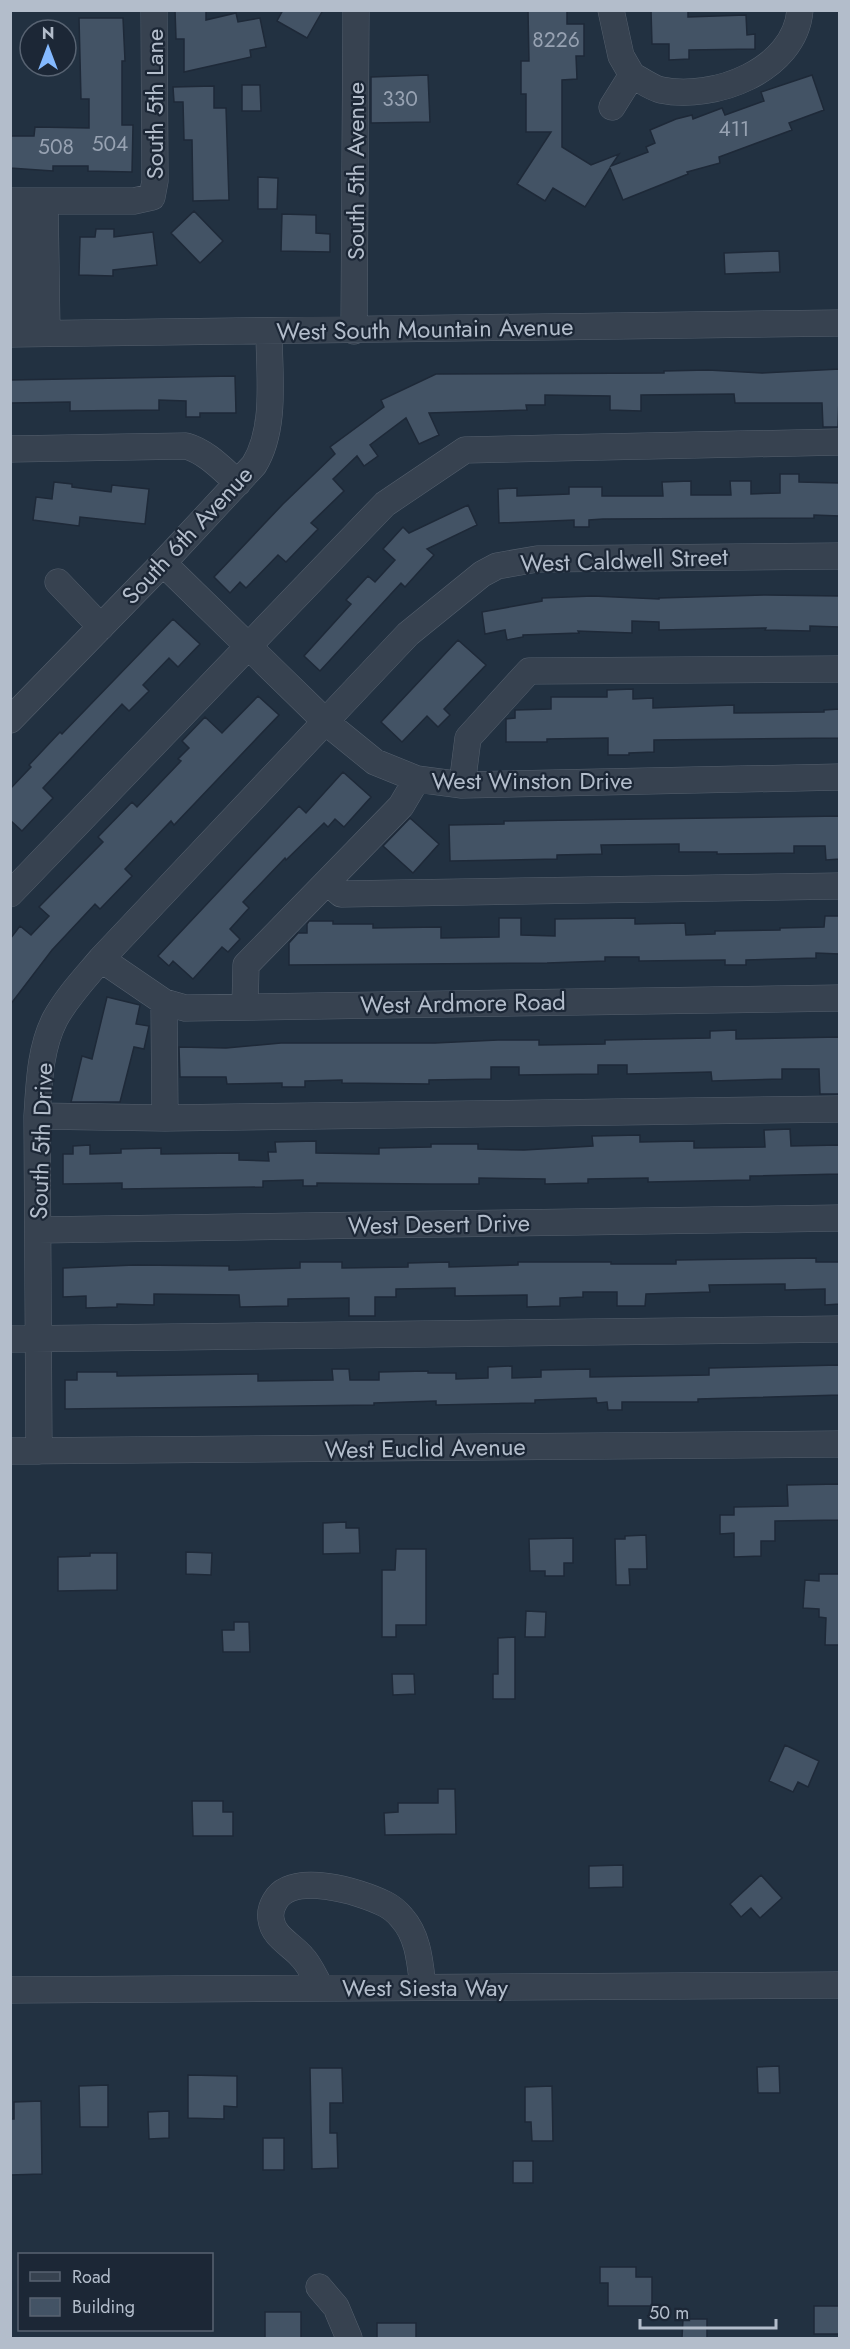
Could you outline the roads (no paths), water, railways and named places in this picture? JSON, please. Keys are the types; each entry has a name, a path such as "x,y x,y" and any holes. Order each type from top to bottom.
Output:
{"street":[{"name":"South 5th Lane","path":"26,201 134,201 152,196 155,182 154,10"},
{"name":"South 5th Avenue","path":"354,331 356,10"},
{"path":"611,10 621,56 632,75 659,90 684,92 709,90 738,83 782,52 794,35 800,10"},
{"path":"612,107 632,75"},
{"path":"26,201 34,254 27,334"},
{"name":"West South Mountain Avenue","path":"27,334 354,331 840,322"},
{"name":"South 6th Avenue","path":"10,720 163,563 238,483 260,456 269,423 269,331"},
{"path":"10,894 385,504 465,450 840,442"},
{"path":"10,449 186,446 197,449 208,456 238,483"},
{"name":"West Caldwell Street","path":"327,723 408,634 482,574 497,566 537,559 840,556"},
{"name":"West Winston Drive","path":"163,563 327,723 375,762 417,779 462,785 840,777"},
{"name":"South 6th Avenue","path":"58,582 101,627"},
{"path":"462,785 468,738 529,670 840,669"},
{"name":"South 5th Drive","path":"39,1451 37,1116 39,1079 54,1020 74,991 102,959 327,723"},
{"path":"245,1007 246,965 401,806 417,779"},
{"path":"327,882 341,894 840,886"},
{"name":"West Ardmore Road","path":"102,959 164,1002 185,1008 840,998"},
{"path":"164,1002 165,1118"},
{"path":"37,1116 165,1118 840,1109"},
{"name":"West Desert Drive","path":"38,1230 840,1218"},
{"path":"10,1339 840,1329"},
{"name":"West Euclid Avenue","path":"10,1451 840,1444"},
{"path":"321,1988 303,1957 274,1930 270,1917 273,1904 281,1892 294,1886 310,1885 352,1892 386,1904 403,1919 414,1937 420,1956 423,1987"},
{"name":"West Siesta Way","path":"10,1990 840,1984"},
{"path":"319,2287 336,2307 349,2338"}]}
